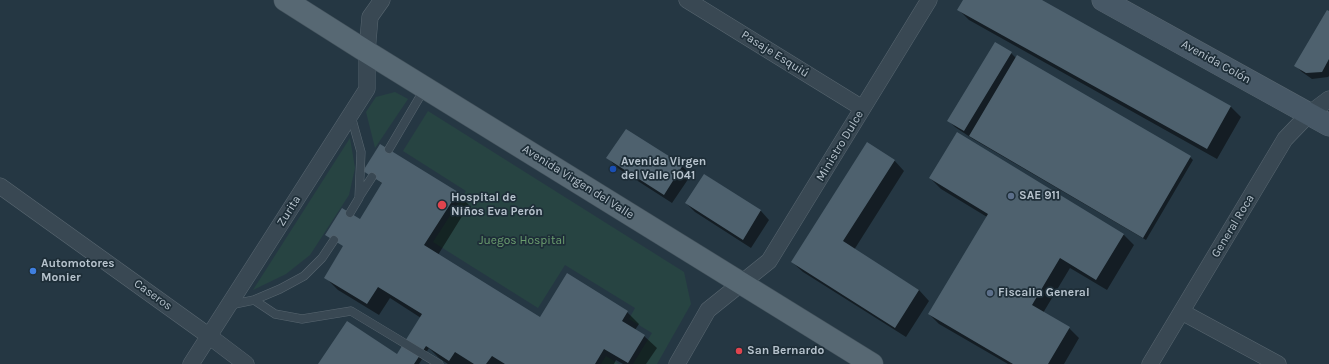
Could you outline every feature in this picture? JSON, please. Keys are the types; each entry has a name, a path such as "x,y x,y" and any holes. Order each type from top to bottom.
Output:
{"main road":[{"name":"Avenida Virgen del Valle","path":"285,0 872,364"}],"street":[{"name":"Zurita","path":"191,364 366,89 370,17 382,0"},
{"name":"Pasaje Esquiú","path":"687,0 862,108"},
{"name":"Ministro Dulce","path":"677,364 708,310 769,261 928,0"},
{"name":"Avenida Colón","path":"1103,0 1329,125"},
{"name":"General Roca","path":"1150,364 1285,139 1309,114 1329,99"},
{"name":"Caseros","path":"0,186 246,364"},
{"path":"1182,312 1278,364"}],"lane":[{"path":"389,149 425,88"},
{"path":"350,115 361,152 359,198"},
{"path":"350,213 372,177"},
{"path":"229,306 254,300 280,289 304,276 322,258 334,240"},
{"path":"254,300 275,314 302,319 351,311 440,364"}],"green space":[{"path":"395,92 408,99 375,148 366,112 376,97"},
{"name":"Juegos Hospital","path":"428,111 684,272 691,304 657,364 633,364 652,333 629,319 635,308 565,265 538,308 433,242 466,191 403,151"},
{"path":"350,138 355,168 349,195 310,255 286,274 253,290"},
{"path":"606,356 619,364 601,364"}],"building":[{"path":"963,0 1042,0 1231,106 1207,149 957,10"},
{"path":"1327,10 1329,11 1329,59 1322,72 1306,73 1294,66"},
{"path":"995,42 1012,52 964,131 947,121"},
{"path":"1017,55 1191,156 1143,238 969,136"},
{"path":"626,129 683,165 664,195 606,158"},
{"path":"957,132 1124,234 1096,280 1060,258 1032,305 1070,327 1048,364 1013,364 928,314 988,214 929,178"},
{"path":"867,142 895,160 843,241 919,290 895,328 791,262"},
{"path":"380,144 458,192 424,245 540,317 567,273 628,311 622,321 645,335 628,363 604,349 595,364 505,364 492,356 486,364 474,364 455,352 449,361 426,346 414,364 318,364 347,321 397,354 422,314 378,287 367,304 324,278 343,246 325,235 342,208 360,219 382,183 363,171"},
{"path":"704,174 761,210 743,240 685,203"}],"place":[{"name":"Avenida Virgen del Valle 1041","path":"613,169"},
{"name":"SAE 911","path":"1011,196"},
{"name":"Hospital de Niños Eva Perón","path":"442,205"},
{"name":"Automotores Monier","path":"33,271"},
{"name":"Fiscalia General","path":"990,293"},
{"name":"San Bernardo","path":"739,351"}]}
